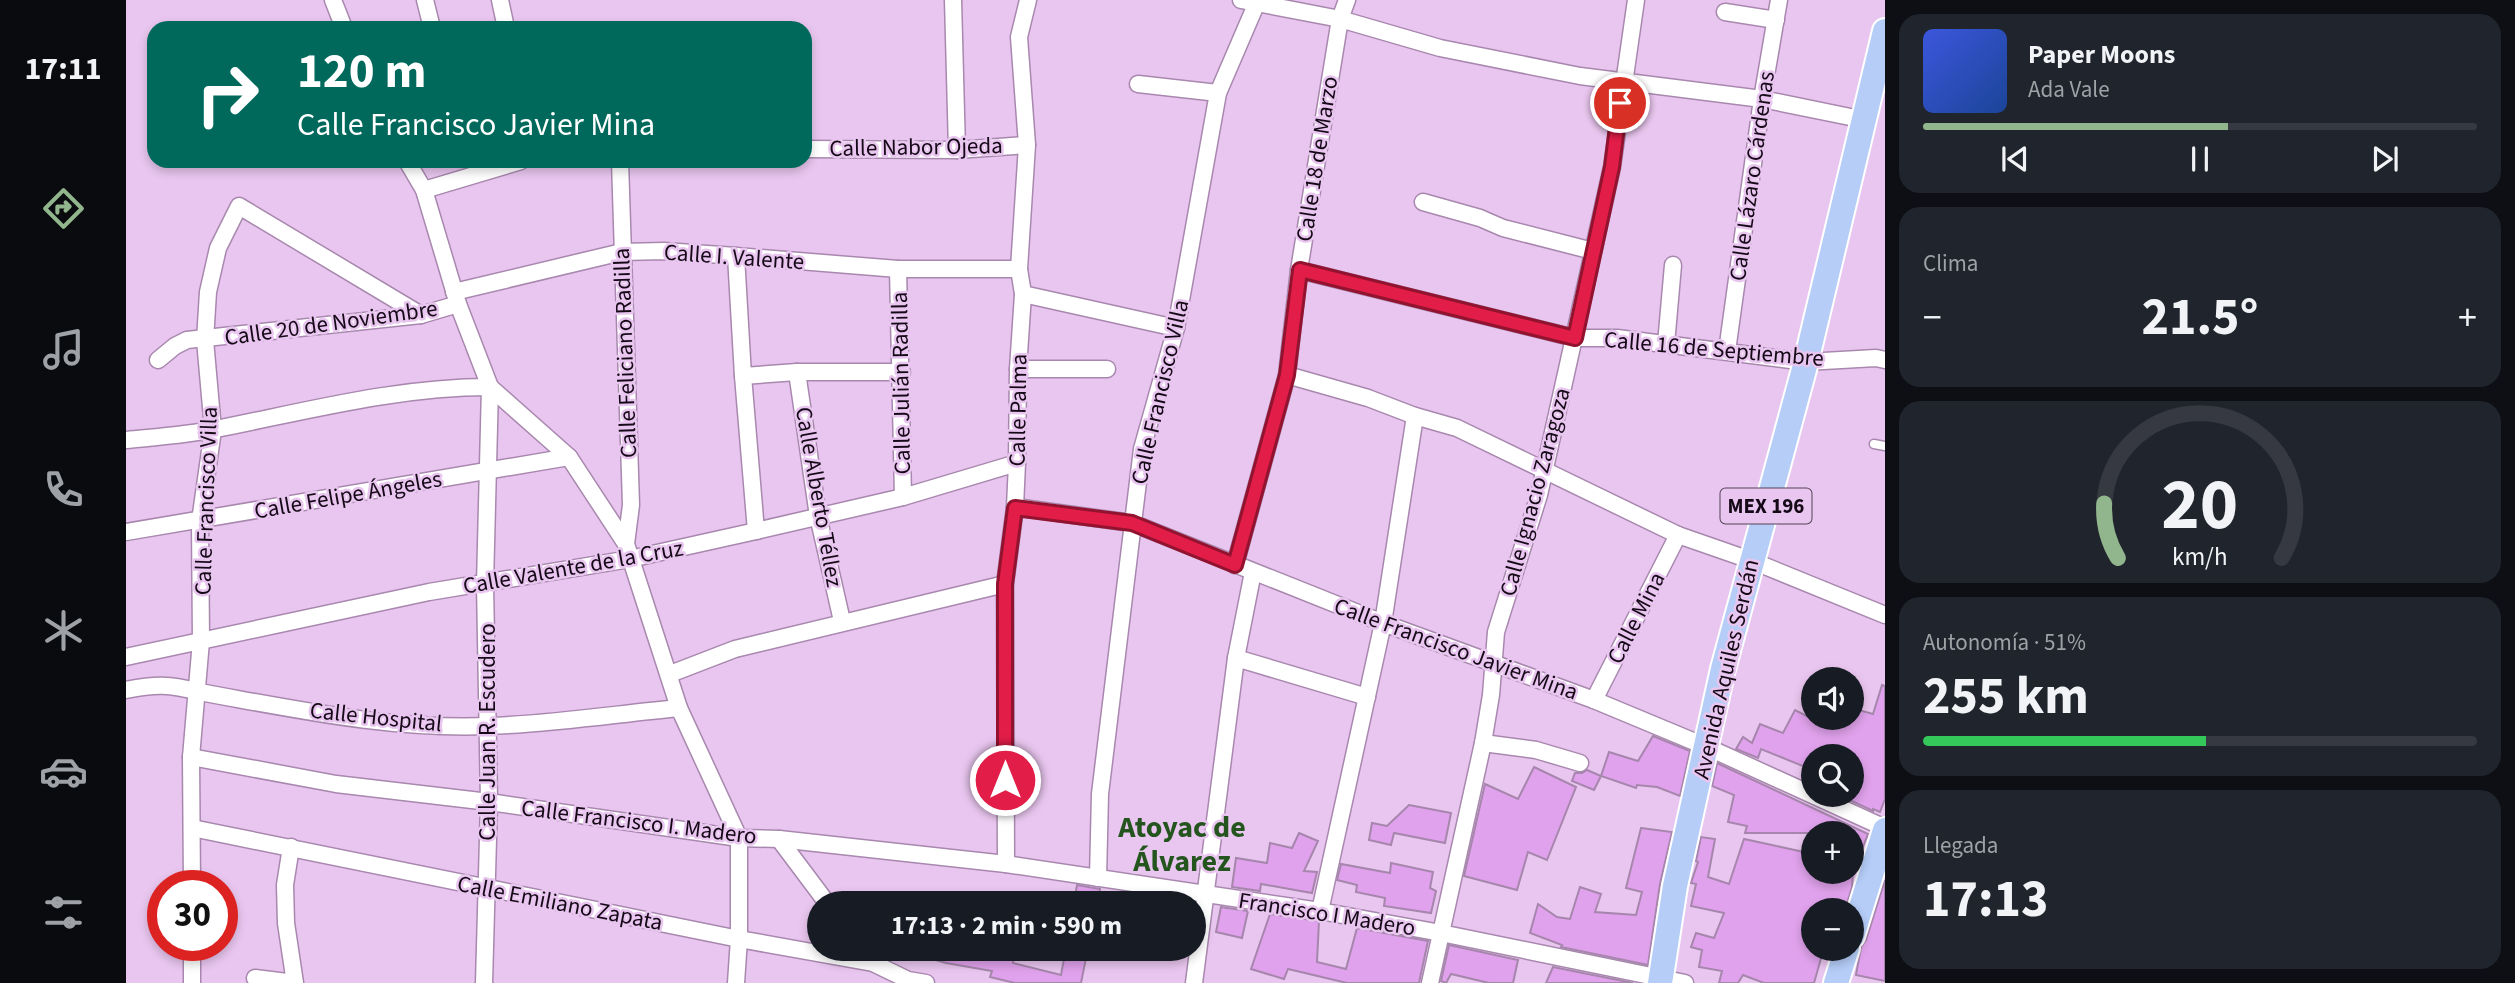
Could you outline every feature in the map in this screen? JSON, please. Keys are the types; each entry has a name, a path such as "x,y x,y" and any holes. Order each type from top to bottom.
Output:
{"main road":[{"name":"Avenida Aquiles Serdán","path":"1669,981 1675,886 1723,669 1750,560 1806,362 1885,31"},
{"path":"1864,898 1885,829"},
{"path":"1836,983 1843,961"}],"street":[{"path":"333,0 341,21"},
{"path":"425,0 430,21"},
{"path":"499,0 504,21"},
{"path":"953,0 957,150"},
{"name":"Calle Palma","path":"1006,864 1005,584 1015,508 1018,369 1023,294 1019,269 1027,145 1019,37 1028,0"},
{"name":"Calle 18 de Marzo","path":"1235,565 1287,375 1300,270 1340,19 1347,0"},
{"name":"Calle Ignacio Zaragoza","path":"1430,983 1483,743 1496,632 1539,495 1612,167 1636,0"},
{"name":"Calle Lázaro Cárdenas","path":"1727,351 1762,99 1779,0"},
{"path":"1252,1 1340,19 1440,48 1580,76 1762,99 1865,120"},
{"name":"Calle Francisco Villa","path":"1098,878 1100,794 1142,449 1176,328 1218,93 1252,1"},
{"path":"1725,12 1776,20"},
{"path":"1138,84 1218,93"},
{"name":"Calle Nabor Ojeda","path":"812,149 957,150 1027,145"},
{"name":"Calle Juan R. Escudero","path":"411,168 424,190 456,298 490,387 485,584 489,802 484,983"},
{"path":"424,190 466,168"},
{"name":"Calle Feliciano Radilla","path":"620,168 631,505 628,551"},
{"path":"1423,202 1480,218 1503,228 1593,251"},
{"name":"Calle Francisco Villa","path":"192,870 191,757 201,641 200,521 213,429 205,340 208,292 218,247 239,206 421,315"},
{"name":"Calle I. Valente","path":"456,298 622,252 664,251 898,269 1019,269"},
{"path":"736,256 756,531"},
{"path":"1666,344 1674,265"},
{"name":"Calle Julián Radilla","path":"898,269 903,497"},
{"name":"Calle 16 de Septiembre","path":"1300,270 1575,338 1617,338 1806,362 1876,358 1885,360"},
{"path":"1023,294 1176,328"},
{"name":"Calle 20 de Noviembre","path":"158,360 187,340 421,315 456,298"},
{"path":"1018,369 1107,369"},
{"path":"743,376 797,372 902,372"},
{"name":"Calle Alberto Téllez","path":"797,372 818,516 842,621"},
{"path":"1287,375 1368,398 1457,428 1678,535 1750,560 1885,615"},
{"path":"126,440 213,429 359,398 448,387 490,387 569,457 628,551 679,708 739,838 736,983"},
{"path":"1320,911 1382,623 1415,416"},
{"name":"Calle Felipe Ángeles","path":"126,532 569,457"},
{"name":"Calle Valente de la Cruz","path":"126,657 429,593 485,584 628,551 756,531 903,497 1017,463"},
{"name":"Calle Francisco Javier Mina","path":"1015,508 1132,523 1382,623 1594,700 1707,747 1885,829"},
{"name":"Calle Mina","path":"1594,700 1678,535"},
{"path":"1205,891 1236,658 1253,572"},
{"path":"670,674 735,649 842,621 1005,584"},
{"path":"1236,658 1367,697"},
{"name":"Calle Hospital","path":"126,688 165,684 358,720 411,724 489,726 679,708"},
{"path":"1483,743 1536,750 1580,764"},
{"name":"Calle Francisco I. Madero","path":"191,757 336,784 489,802 739,838 779,839 1006,864"},
{"name":"Calle Emiliano Zapata","path":"192,828 739,939 873,963 909,981 926,983"},
{"path":"779,839 818,891"},
{"path":"255,978 295,983 286,923 285,885 291,848"},
{"name":"Francisco I Madero","path":"1006,864 1185,891"},
{"name":"Francisco I Madero","path":"1206,894 1441,933"},
{"path":"1441,933 1669,981"},
{"path":"192,961 192,983"},
{"path":"1194,983 1197,961"}],"lane":[{"path":"1874,444 1885,446"}],"building":[{"path":"1882,685 1885,686 1885,799 1880,812 1864,807 1864,744 1801,744 1801,765 1761,749 1758,758 1736,749 1743,737 1752,743 1760,724 1783,733 1795,710 1801,713 1801,730 1864,730 1864,711 1873,714"},
{"path":"1653,736 1690,751 1680,796 1657,787 1637,785 1636,788 1601,776 1609,752 1638,761"},
{"path":"1717,763 1801,802 1801,807 1811,807 1840,821 1801,821 1801,833 1745,833 1747,826 1728,822 1734,795 1712,786"},
{"path":"1534,767 1576,787 1547,860 1528,852 1517,890 1464,876 1485,784 1518,799"},
{"path":"1587,770 1601,776 1594,790 1572,781 1575,773"},
{"path":"1409,805 1451,813 1445,843 1394,833 1391,845 1369,840 1372,823 1387,826"},
{"path":"1641,828 1672,832 1660,884 1648,965 1561,947 1562,945 1530,933 1538,904 1557,917 1570,919 1580,887 1601,894 1595,912 1636,915 1642,892 1626,888"},
{"path":"1299,833 1318,841 1304,871 1317,872 1312,893 1261,884 1260,891 1232,887 1236,858 1267,863 1270,843 1292,848"},
{"path":"1701,837 1715,839 1708,877 1729,884 1744,839 1801,851 1801,884 1852,884 1849,898 1801,898 1801,961 1820,961 1814,983 1764,983 1743,975 1738,983 1719,983 1722,971 1699,967 1702,950 1691,947 1696,933 1714,938 1724,913 1691,906 1696,884 1691,883 1698,862 1696,861"},
{"path":"1391,863 1433,872 1430,888 1436,891 1431,913 1384,906 1385,898 1356,892 1357,885 1337,880 1341,864 1390,873"},
{"path":"1885,880 1885,981 1856,975 1858,961 1864,961 1866,940"},
{"path":"1077,885 1100,889 1100,891 1076,891"},
{"path":"1221,907 1248,911 1242,938 1216,932"},
{"path":"1270,914 1319,921 1317,962 1346,969 1357,928 1428,941 1419,983 1347,983 1288,969 1284,979 1251,969"},
{"path":"1449,945 1518,960 1513,983 1489,983 1451,974 1446,983 1441,981"},
{"path":"939,961 1013,961 1061,975 1064,961 1085,961 1081,983 1015,983 990,977 992,971"},
{"path":"1553,967 1633,983 1546,983"}],"district":[{"name":"Atoyac de Álvarez","path":"1182,844"}],"route":[{"path":"1005,780 1005,584 1015,508 1132,523 1235,565 1287,375 1300,270 1575,338 1612,167 1620,103"}]}
